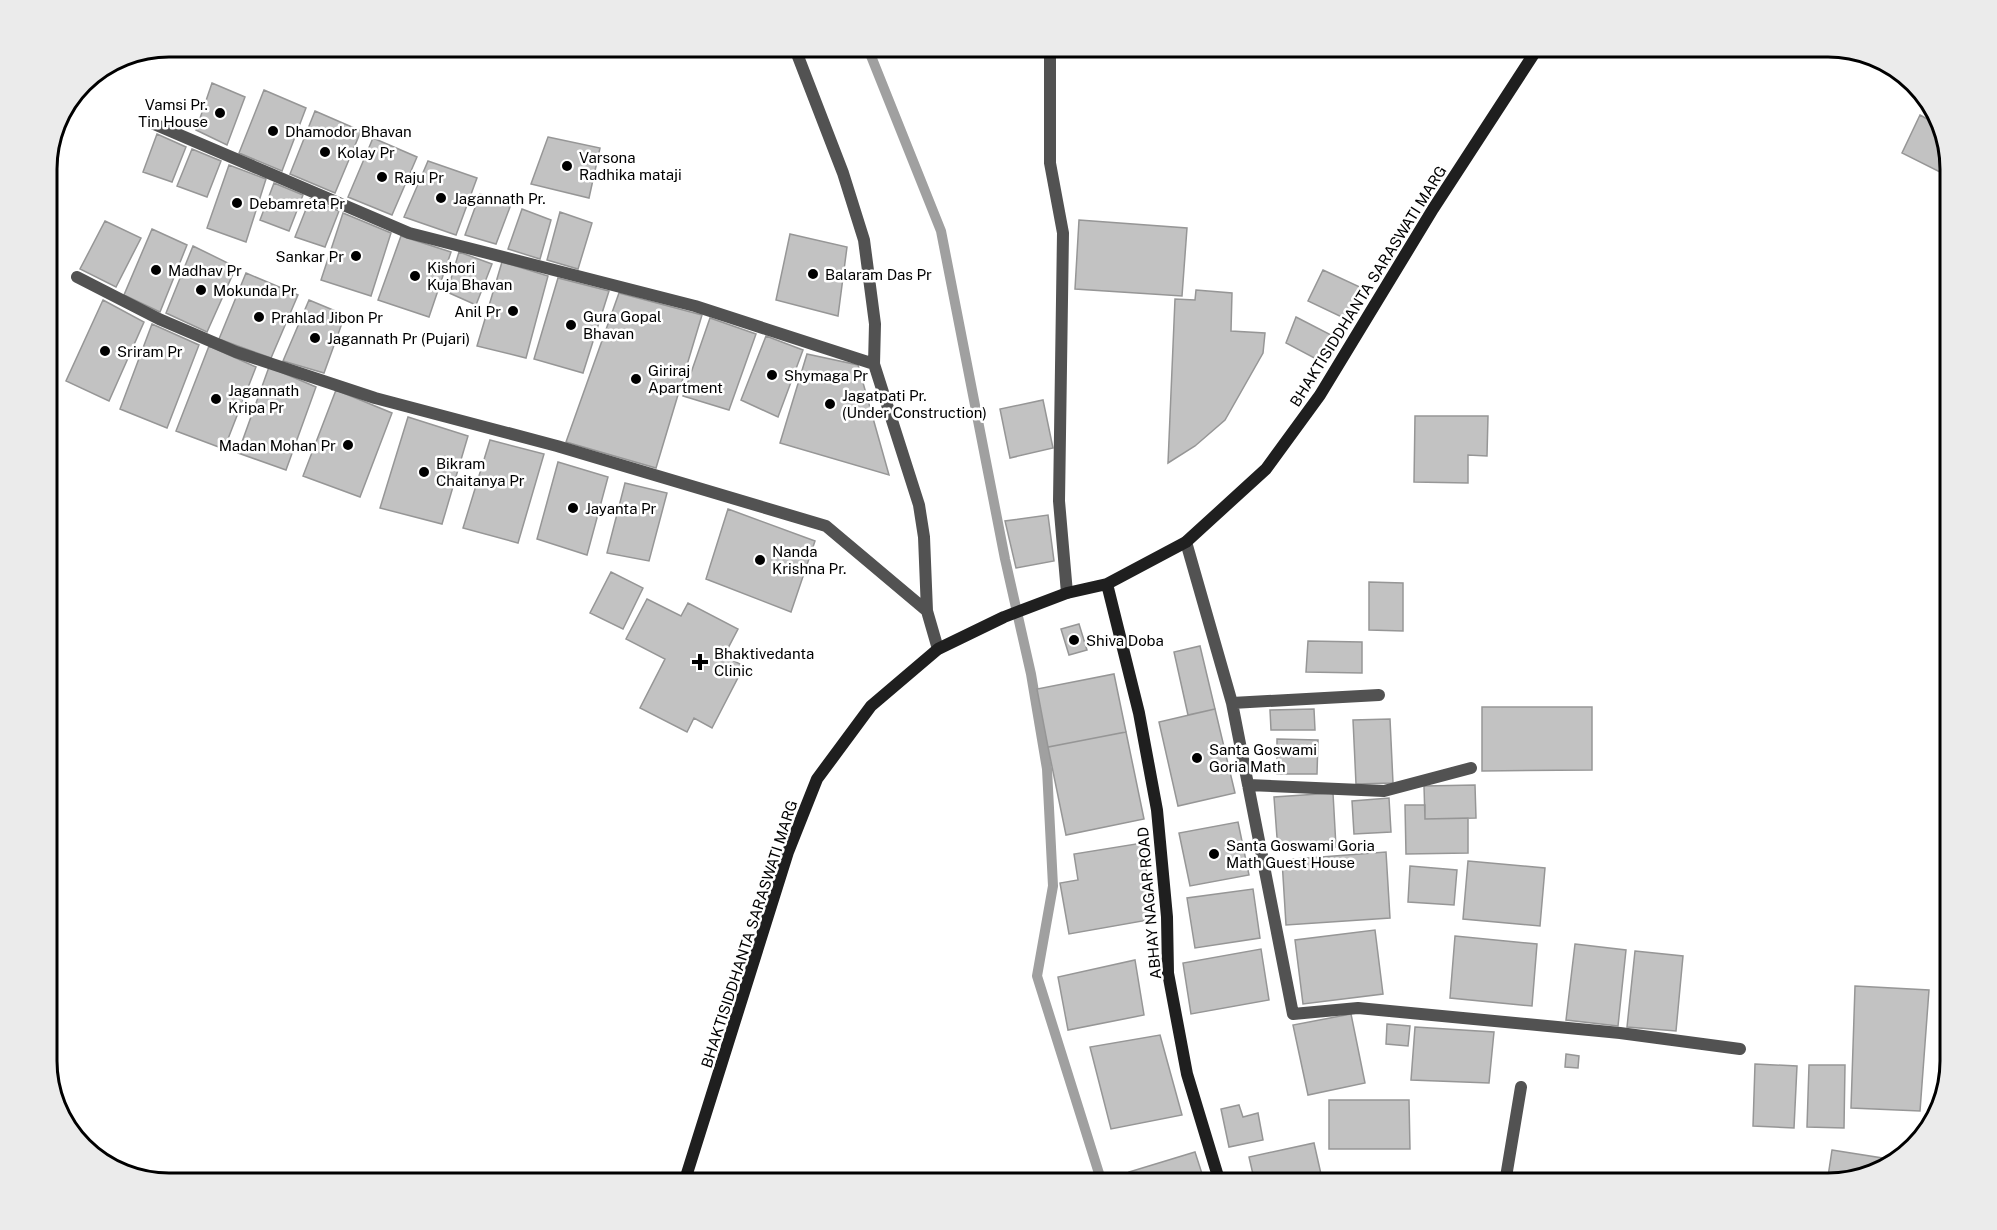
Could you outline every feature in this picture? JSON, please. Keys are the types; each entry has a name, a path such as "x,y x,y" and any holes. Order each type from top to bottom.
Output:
{"main road":[{"name":"BHAKTISIDDHANTA SARASWATI MARG","path":"687,1173 788,852 817,779 871,706 938,649 1004,617 1067,593 1107,584 1186,542 1266,469 1320,395 1433,208 1532,57"},
{"name":"ABHAY NAGAR ROAD","path":"1107,584 1139,713 1156,810 1167,917 1168,973 1174,1006 1187,1074 1217,1173"}],"street":[{"path":"798,57 843,174 864,240 874,324 874,364 919,505 924,537 927,611 938,649"},
{"path":"1050,57 1050,163 1063,233 1059,501 1067,593"},
{"path":"154,124 409,232 695,306 874,364"},
{"path":"77,277 159,319 257,359 375,398 557,446 826,526 927,611"},
{"path":"1186,542 1232,703 1293,1014 1358,1008 1620,1033 1740,1049"},
{"path":"1232,703 1379,695"},
{"path":"1248,784 1384,791 1471,768"},
{"path":"1507,1173 1521,1087"}],"building":[{"name":"Vamsi Pr. Tin House","path":"212,83 245,97 227,145 196,130"},
{"name":"Dhamodor Bhavan","path":"264,90 306,108 282,171 239,153"},
{"name":"Kolay Pr","path":"315,111 361,131 335,193 290,174"},
{"path":"1920,115 1928,120 1938,147 1940,172 1902,153"},
{"path":"157,134 186,147 172,182 143,172"},
{"name":"Varsona Radhika mataji","path":"548,137 600,148 589,198 531,184"},
{"name":"Raju Pr","path":"373,138 417,157 392,215 348,197"},
{"path":"192,149 221,161 207,197 177,186"},
{"name":"Jagannath Pr.","path":"428,161 477,178 456,235 404,217"},
{"name":"Debamreta Pr","path":"229,165 266,179 246,242 207,228"},
{"path":"274,183 303,195 289,231 260,220"},
{"path":"480,194 510,207 496,244 465,235"},
{"path":"310,199 339,211 325,247 295,237"},
{"path":"522,209 551,220 540,259 508,249"},
{"path":"560,212 592,223 578,269 547,260"},
{"name":"Sankar Pr","path":"343,213 391,233 371,296 321,280"},
{"path":"1079,220 1187,228 1182,296 1075,289"},
{"path":"105,221 141,238 116,287 80,269"},
{"name":"Madhav Pr","path":"152,229 187,245 160,312 124,295"},
{"name":"Balaram Das Pr","path":"790,234 847,247 838,316 776,300"},
{"name":"Kishori Kuja Bhavan","path":"401,236 451,252 429,317 378,300"},
{"name":"Mokunda Pr","path":"193,246 236,267 207,332 166,313"},
{"path":"459,252 492,264 476,305 447,292"},
{"name":"Anil Pr","path":"502,262 548,276 526,358 477,346"},
{"path":"1323,270 1362,288 1346,319 1308,301"},
{"name":"Prahlad Jibon Pr","path":"246,273 298,295 271,358 219,339"},
{"name":"Gura Gopal Bhavan","path":"558,278 609,291 583,373 534,359"},
{"path":"1196,290 1232,293 1231,331 1265,333 1263,353 1225,420 1195,446 1168,463 1175,299 1195,300"},
{"name":"Giriraj Apartment","path":"619,293 702,315 656,468 566,442"},
{"name":"Sriram Pr","path":"103,300 144,322 109,401 66,381"},
{"name":"Jagannath Pr (Pujari)","path":"309,300 345,315 324,373 283,361"},
{"path":"1296,317 1333,336 1320,361 1286,343"},
{"path":"710,318 756,334 729,410 683,396"},
{"path":"152,324 199,345 167,428 120,409"},
{"name":"Shymaga Pr","path":"766,336 803,350 778,417 741,400"},
{"name":"Jagannath Kripa Pr","path":"209,346 256,367 224,449 176,431"},
{"name":"Jagatpati Pr. (Under Construction)","path":"807,354 858,365 889,475 780,443"},
{"path":"269,367 316,387 286,470 238,453"},
{"name":"Madan Mohan Pr","path":"336,390 392,413 360,497 303,476"},
{"path":"1043,400 1053,448 1010,458 1000,409"},
{"path":"1415,416 1488,416 1487,456 1468,455 1468,483 1414,482"},
{"name":"Bikram Chaitanya Pr","path":"408,417 468,436 442,524 380,508"},
{"path":"490,440 544,454 518,543 463,528"},
{"name":"Jayanta Pr","path":"558,462 608,477 587,555 537,539"},
{"path":"625,483 667,493 649,561 607,553"},
{"name":"Nanda Krishna Pr.","path":"728,509 815,541 791,612 706,579"},
{"path":"1048,515 1054,561 1016,568 1005,521"},
{"path":"611,572 643,588 623,629 590,613"},
{"path":"1369,582 1403,583 1403,631 1369,630"},
{"name":"Bhaktivedanta Clinic","path":"647,599 681,616 688,603 738,629 724,656 744,666 712,728 694,718 687,732 640,708 665,659 626,639"},
{"name":"Shiva Doba","path":"1079,624 1087,650 1069,655 1061,629"},
{"path":"1308,641 1362,642 1362,673 1306,672"},
{"path":"1200,646 1215,709 1188,715 1174,652"},
{"path":"1114,674 1126,732 1048,747 1037,689"},
{"path":"1482,707 1592,707 1592,770 1482,771"},
{"name":"Santa Goswami Goria Math","path":"1215,709 1235,793 1178,806 1159,722"},
{"path":"1314,709 1315,730 1271,730 1270,710"},
{"path":"1390,719 1393,783 1356,784 1353,720"},
{"path":"1126,732 1144,819 1066,835 1048,747"},
{"path":"1277,739 1318,740 1317,774 1277,774"},
{"path":"1475,785 1476,818 1425,819 1424,786"},
{"path":"1333,793 1336,847 1278,851 1274,797"},
{"path":"1389,798 1391,832 1354,834 1352,801"},
{"path":"1405,805 1425,805 1425,819 1468,818 1468,853 1406,854"},
{"name":"Santa Goswami Goria Math Guest House","path":"1238,822 1249,875 1190,886 1179,833"},
{"path":"1142,843 1154,919 1069,934 1060,883 1078,880 1074,854"},
{"path":"1386,852 1390,918 1286,925 1282,860"},
{"path":"1468,861 1545,868 1540,926 1463,919"},
{"path":"1410,866 1457,870 1454,905 1408,902"},
{"path":"1253,889 1260,938 1195,948 1187,898"},
{"path":"1375,930 1383,994 1303,1004 1295,940"},
{"path":"1455,936 1537,944 1532,1006 1450,998"},
{"path":"1575,944 1626,950 1618,1026 1566,1020"},
{"path":"1261,949 1269,1000 1191,1014 1183,963"},
{"path":"1635,951 1683,956 1676,1031 1627,1027"},
{"path":"1135,960 1144,1015 1068,1030 1058,977"},
{"path":"1855,986 1929,990 1920,1111 1851,1108"},
{"path":"1351,1014 1365,1083 1308,1095 1293,1025"},
{"path":"1387,1024 1410,1026 1408,1046 1386,1044"},
{"path":"1415,1027 1494,1032 1489,1083 1411,1080"},
{"path":"1160,1035 1182,1115 1111,1129 1090,1047"},
{"path":"1566,1054 1579,1056 1578,1068 1565,1067"},
{"path":"1755,1064 1797,1066 1794,1128 1753,1126"},
{"path":"1809,1065 1845,1065 1844,1128 1807,1127"},
{"path":"1329,1100 1409,1100 1410,1149 1329,1149"},
{"path":"1239,1105 1243,1117 1258,1113 1263,1140 1229,1147 1221,1109"},
{"path":"1314,1143 1321,1173 1253,1173 1249,1157"},
{"path":"1832,1150 1884,1158 1857,1169 1829,1173"},
{"path":"1195,1152 1202,1173 1129,1173"}],"waterway":[{"path":"871,57 941,231 1005,559 1031,674 1047,769 1053,886 1037,976 1099,1173"}],"place":[{"name":"Vamsi Pr. Tin House","path":"220,113"},
{"name":"Dhamodor Bhavan","path":"273,131"},
{"name":"Kolay Pr","path":"325,152"},
{"name":"Varsona Radhika mataji","path":"567,166"},
{"name":"Raju Pr","path":"382,177"},
{"name":"Jagannath Pr.","path":"441,198"},
{"name":"Debamreta Pr","path":"237,203"},
{"name":"Sankar Pr","path":"356,256"},
{"name":"Madhav Pr","path":"156,270"},
{"name":"Balaram Das Pr","path":"813,274"},
{"name":"Kishori Kuja Bhavan","path":"415,276"},
{"name":"Mokunda Pr","path":"201,290"},
{"name":"Anil Pr","path":"513,311"},
{"name":"Prahlad Jibon Pr","path":"259,317"},
{"name":"Gura Gopal Bhavan","path":"571,325"},
{"name":"Jagannath Pr (Pujari)","path":"315,338"},
{"name":"Sriram Pr","path":"105,351"},
{"name":"Shymaga Pr","path":"772,375"},
{"name":"Giriraj Apartment","path":"636,379"},
{"name":"Jagannath Kripa Pr","path":"216,399"},
{"name":"Jagatpati Pr. (Under Construction)","path":"830,404"},
{"name":"Madan Mohan Pr","path":"348,445"},
{"name":"Bikram Chaitanya Pr","path":"424,472"},
{"name":"Jayanta Pr","path":"573,508"},
{"name":"Nanda Krishna Pr.","path":"760,560"},
{"name":"Shiva Doba","path":"1074,640"},
{"name":"Bhaktivedanta Clinic","path":"700,662"},
{"name":"Santa Goswami Goria Math","path":"1197,758"},
{"name":"Santa Goswami Goria Math Guest House","path":"1214,854"}]}
